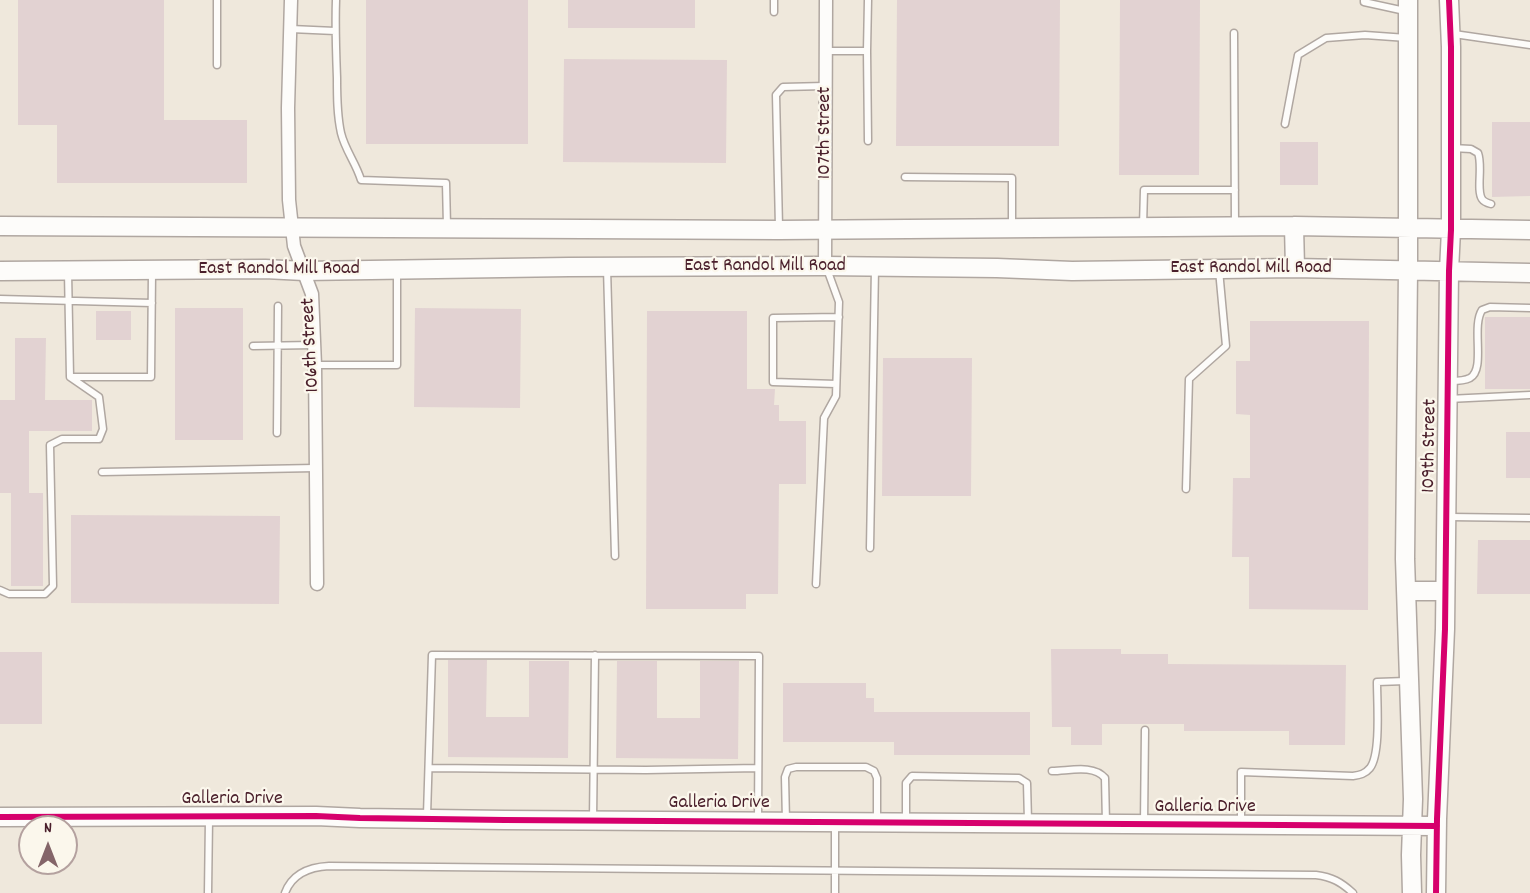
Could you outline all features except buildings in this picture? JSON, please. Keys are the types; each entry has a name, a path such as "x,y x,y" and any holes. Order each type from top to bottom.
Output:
{"street":[{"name":"106th Street","path":"291,0 288,108 289,200 294,246 312,294 317,584"},
{"name":"107th Street","path":"825,266 826,0"},
{"name":"109th Street","path":"1436,893 1445,591 1451,230 1449,0"},
{"name":"109th Street","path":"1408,6 1405,547 1413,799 1412,893"},
{"name":"East Randol Mill Road","path":"0,225 779,230 1294,226 1530,231"},
{"path":"1294,226 1295,268"},
{"name":"East Randol Mill Road","path":"0,271 265,269 304,271 825,266 1072,271 1295,268 1530,273"},
{"path":"1406,591 1445,591"},
{"name":"Galleria Drive","path":"0,817 316,816 427,819 1437,826"}],"lane":[{"path":"217,0 217,65"},
{"path":"336,0 335,32 341,135 348,153 358,168 361,180 446,183 447,229"},
{"path":"774,0 774,12"},
{"path":"868,0 868,141"},
{"path":"1364,0 1364,2 1408,6"},
{"path":"290,29 335,32"},
{"path":"1234,33 1235,226"},
{"path":"1450,33 1530,45"},
{"path":"1285,124 1298,55 1326,38 1365,35 1408,39"},
{"path":"826,51 867,51"},
{"path":"779,230 776,95 783,87 826,86"},
{"path":"1451,148 1471,149 1478,153 1481,160 1480,195 1483,201 1491,204"},
{"path":"905,177 1012,178 1012,228"},
{"path":"1143,227 1144,190 1235,190"},
{"path":"816,584 824,418 836,396 839,317 839,302 825,266"},
{"path":"607,267 615,556"},
{"path":"870,548 875,267"},
{"path":"1186,489 1190,379 1226,346 1219,269"},
{"path":"70,377 151,377 152,270"},
{"path":"315,365 397,365 397,270"},
{"path":"68,271 70,377"},
{"path":"0,299 152,303"},
{"path":"277,433 278,306"},
{"path":"1448,391 1464,380 1472,378 1477,371 1478,319 1482,310 1490,307 1530,308"},
{"path":"837,384 773,382 773,318 839,317"},
{"path":"254,346 313,345"},
{"path":"0,590 9,594 45,594 53,586 50,445 62,439 99,439 103,429 99,397 70,377"},
{"path":"1448,391 1530,395"},
{"path":"102,472 315,468"},
{"path":"1446,518 1530,518"},
{"path":"427,819 432,655 595,655 759,656 758,821"},
{"path":"593,820 595,655"},
{"path":"1241,825 1241,772 1362,775 1374,760 1377,743 1377,682 1409,681"},
{"path":"1144,824 1145,730"},
{"path":"786,821 785,777 788,769 796,767 866,768 874,771 877,778 877,822"},
{"path":"429,768 646,770 758,768"},
{"path":"1052,771 1089,769 1100,772 1106,778 1106,824"},
{"path":"906,822 906,783 912,776 1019,778 1028,783 1028,823"},
{"path":"208,893 210,817"},
{"path":"835,822 835,893"},
{"path":"285,893 294,878 304,870 316,866 1316,875 1330,877 1343,883 1353,893"}],"cycle path":[{"path":"1436,893 1445,629 1451,230 1449,0"},
{"path":"0,817 316,816 505,820 1437,826"}]}
